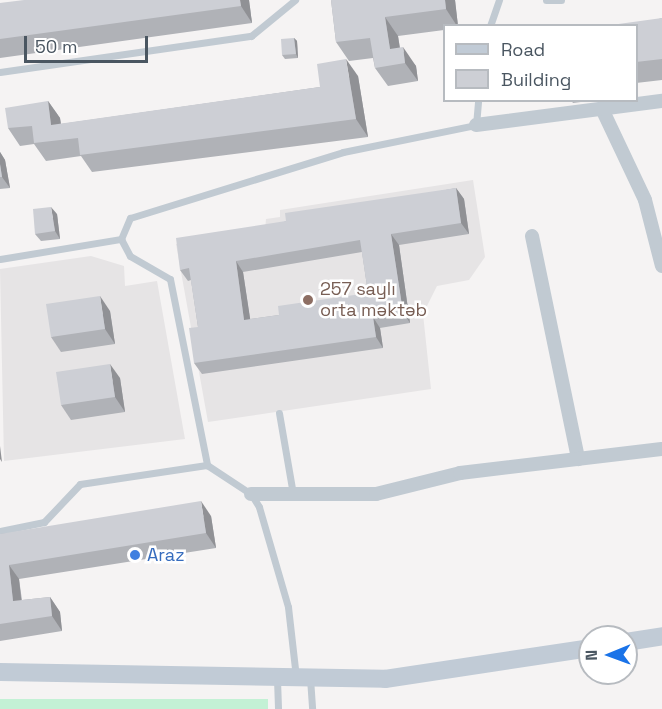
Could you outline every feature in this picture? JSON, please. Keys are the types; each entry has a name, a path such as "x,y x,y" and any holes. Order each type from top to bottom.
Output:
{"main road":[{"path":"638,640 662,636"},
{"path":"0,672 278,678 402,678 578,650"}],"street":[{"path":"476,125 603,111 662,101"},
{"path":"603,111 645,200 662,266"},
{"path":"532,236 578,459"},
{"path":"251,494 376,494 460,473 662,449"}],"lane":[{"path":"0,72 251,36 295,0"},
{"path":"491,24 499,0"},
{"path":"546,0 561,0"},
{"path":"121,239 130,218 343,152 476,125 478,102"},
{"path":"0,259 121,239"},
{"path":"121,239 130,256 170,279 207,465"},
{"path":"279,413 293,494"},
{"path":"0,531 44,522 80,484 207,465 251,494 288,607 312,709"},
{"path":"278,678 278,709"}],"shaded area":[{"name":"257 saylı orta məktəb","path":"473,180 485,257 469,280 437,286 423,314 431,389 208,422 176,244 265,230 266,219 280,217 280,210"},
{"path":"91,256 124,266 125,286 157,281 185,439 4,461 0,269"}],"green space":[{"path":"0,699 268,699 268,709 0,709"}],"building":[{"path":"24,0 240,0 241,6 0,39 0,3"},
{"path":"331,0 445,0 446,9 385,17 390,49 403,47 405,63 375,68 370,38 336,42"},
{"path":"662,18 662,59 638,62 638,24 618,24"},
{"path":"294,38 296,54 282,55 281,39"},
{"path":"346,59 356,119 80,155 78,138 34,143 32,126 8,128 5,108 48,101 51,125 320,87 317,64"},
{"path":"456,188 461,223 391,234 403,312 373,317 376,337 194,363 189,328 198,327 189,268 180,270 176,238 286,221 285,213","holes":["360,240 368,293 278,306 279,315 244,320 236,261"]},
{"path":"51,207 55,231 35,234 33,209"},
{"path":"100,296 105,329 51,337 46,304"},
{"path":"110,364 115,397 61,405 56,372"},
{"path":"201,501 206,533 9,565 13,601 50,597 52,616 0,624 0,534"}],"place":[{"name":"257 saylı orta məktəb","path":"308,300"},
{"name":"Araz","path":"135,555"}]}
